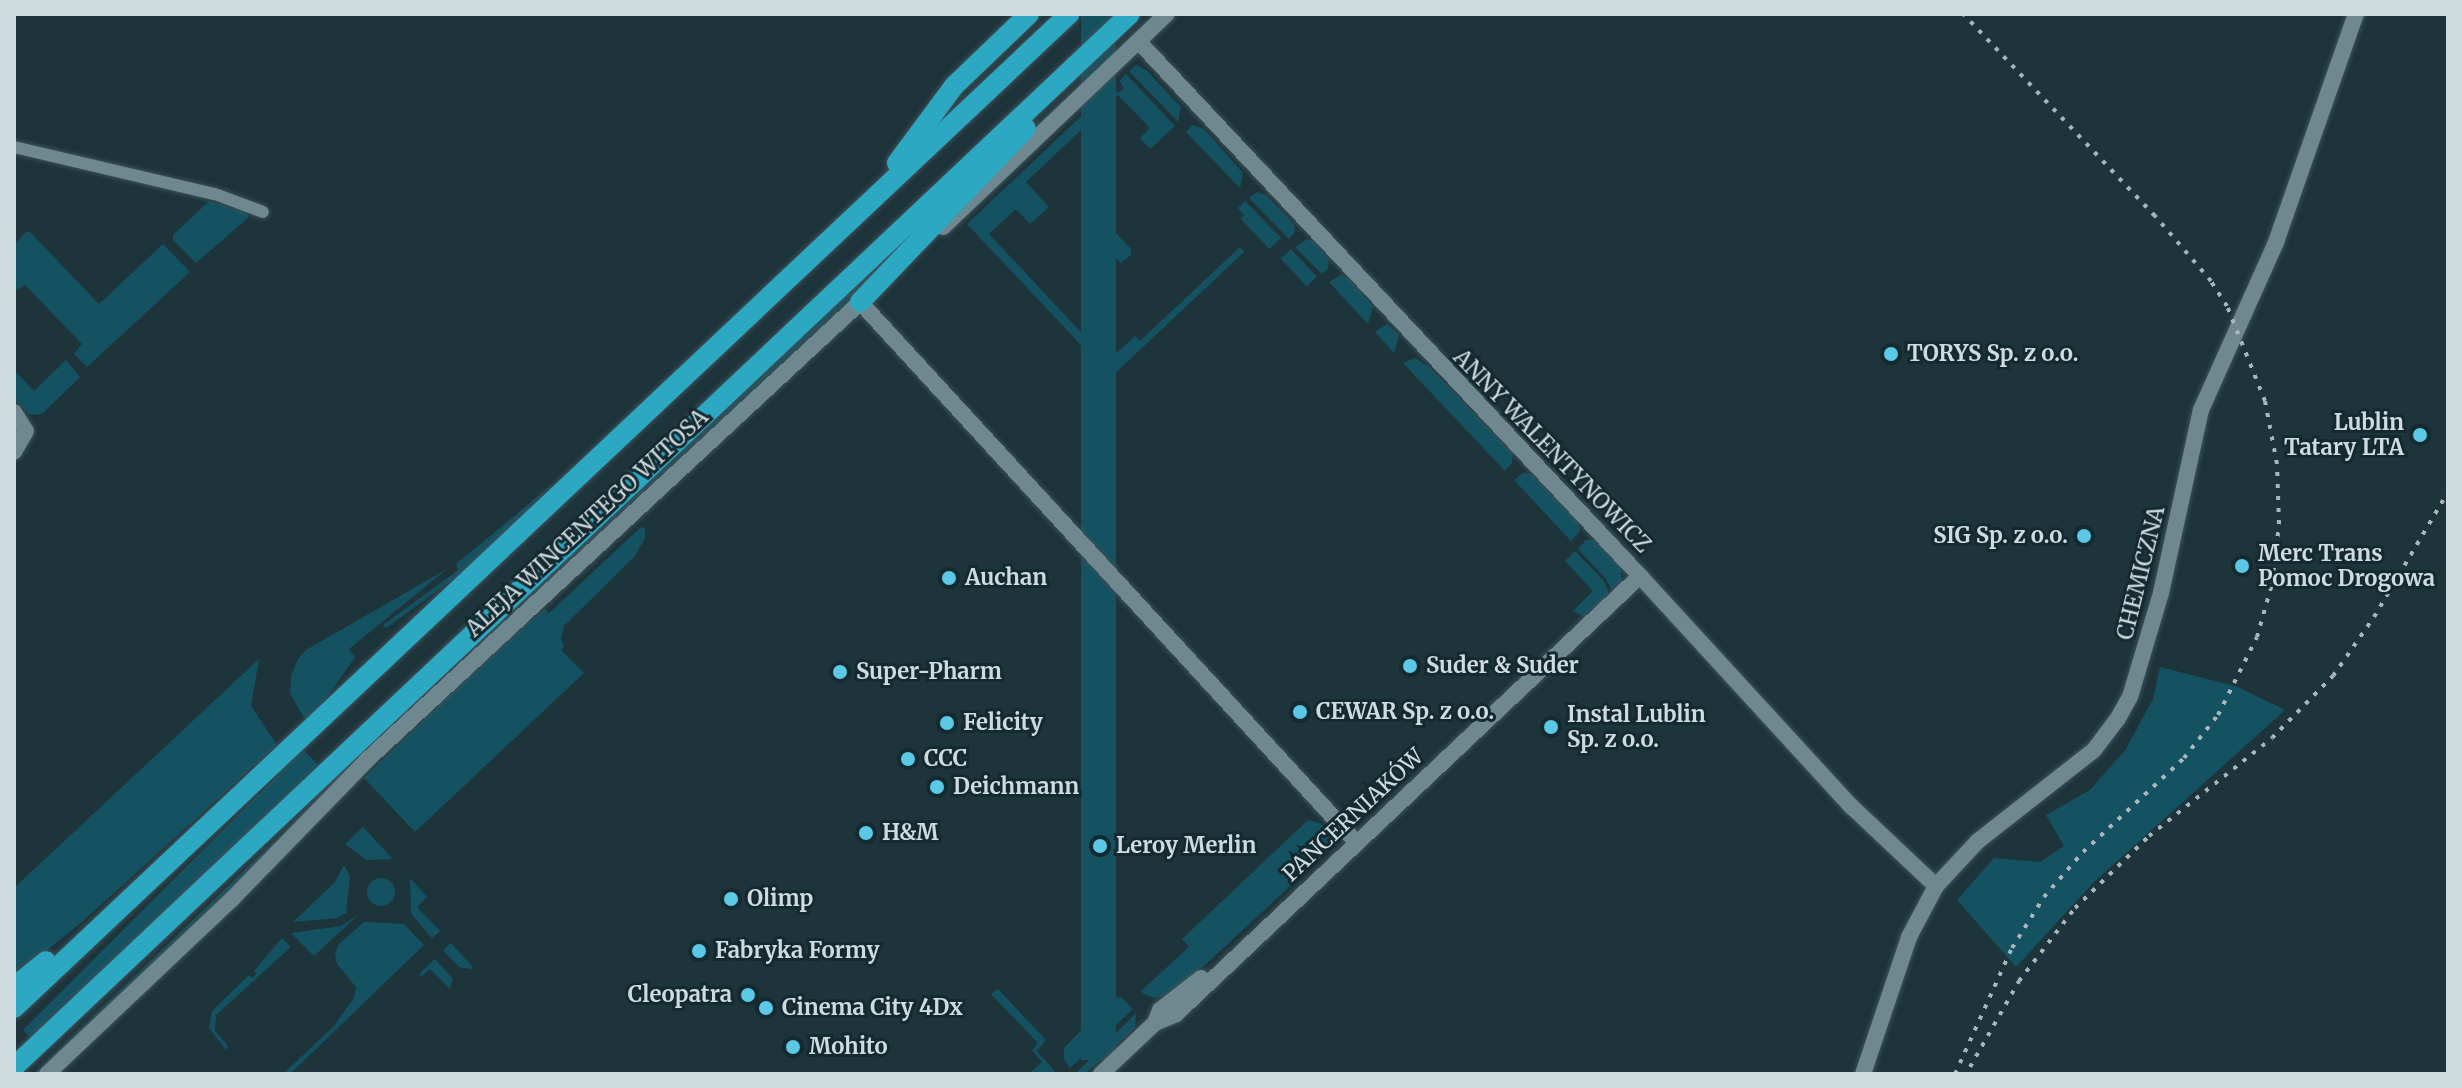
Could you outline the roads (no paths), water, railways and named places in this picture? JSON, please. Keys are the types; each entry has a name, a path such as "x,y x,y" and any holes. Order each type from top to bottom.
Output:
{"main road":[{"path":"868,203 954,86 1029,14"},
{"name":"ALEJA WINCENTEGO WITOSA","path":"14,1008 1069,14"},
{"name":"ALEJA WINCENTEGO WITOSA","path":"14,1067 310,786 361,752 1130,14"},
{"path":"860,302 1016,139 1070,71"},
{"path":"566,468 667,391"},
{"path":"14,987 170,860"},
{"path":"27,1074 127,975 193,898"}],"street":[{"name":"ALEJA WINCENTEGO WITOSA","path":"47,1074 232,899 327,802 361,752 860,302 1140,43 1167,14"},
{"name":"CHEMICZNA","path":"1863,1074 1909,937 1936,886 1978,841 2094,750 2130,697 2161,593 2201,410 2276,242 2356,14"},
{"name":"ANNY WALENTYNOWICZ","path":"1140,43 1640,576 1851,806 1936,886"},
{"path":"14,147 215,194 263,212"},
{"path":"860,302 1356,842"},
{"path":"14,412 26,431 14,452"},
{"name":"PANCERNIAKÓW","path":"1101,1074 1155,1023 1176,1014 1234,955 1640,576"}],"railway":[{"path":"1955,1074 2012,948 2044,897 2083,852 2184,758 2218,715 2257,637 2272,584 2279,524 2277,464 2265,401 2227,306 2211,281 2155,216 1963,14"},
{"path":"1970,1067 2019,981 2075,908 2149,836 2272,738 2333,676 2374,617 2448,492"}],"place":[{"name":"TORYS Sp. z o.o.","path":"1891,354"},
{"name":"Lublin Tatary LTA","path":"2420,435"},
{"name":"SIG Sp. z o.o.","path":"2084,536"},
{"name":"Merc Trans Pomoc Drogowa","path":"2242,566"},
{"name":"Auchan","path":"949,578"},
{"name":"Suder & Suder","path":"1410,666"},
{"name":"Super-Pharm","path":"840,672"},
{"name":"CEWAR Sp. z o.o.","path":"1300,712"},
{"name":"Felicity","path":"947,723"},
{"name":"Instal Lublin Sp. z o.o.","path":"1551,727"},
{"name":"CCC","path":"908,759"},
{"name":"Deichmann","path":"937,787"},
{"name":"H&M","path":"866,833"},
{"name":"Leroy Merlin","path":"1100,846"},
{"name":"Olimp","path":"731,899"},
{"name":"Fabryka Formy","path":"699,951"},
{"name":"Cleopatra","path":"748,995"},
{"name":"Cinema City 4Dx","path":"766,1008"},
{"name":"Mohito","path":"793,1047"}]}
